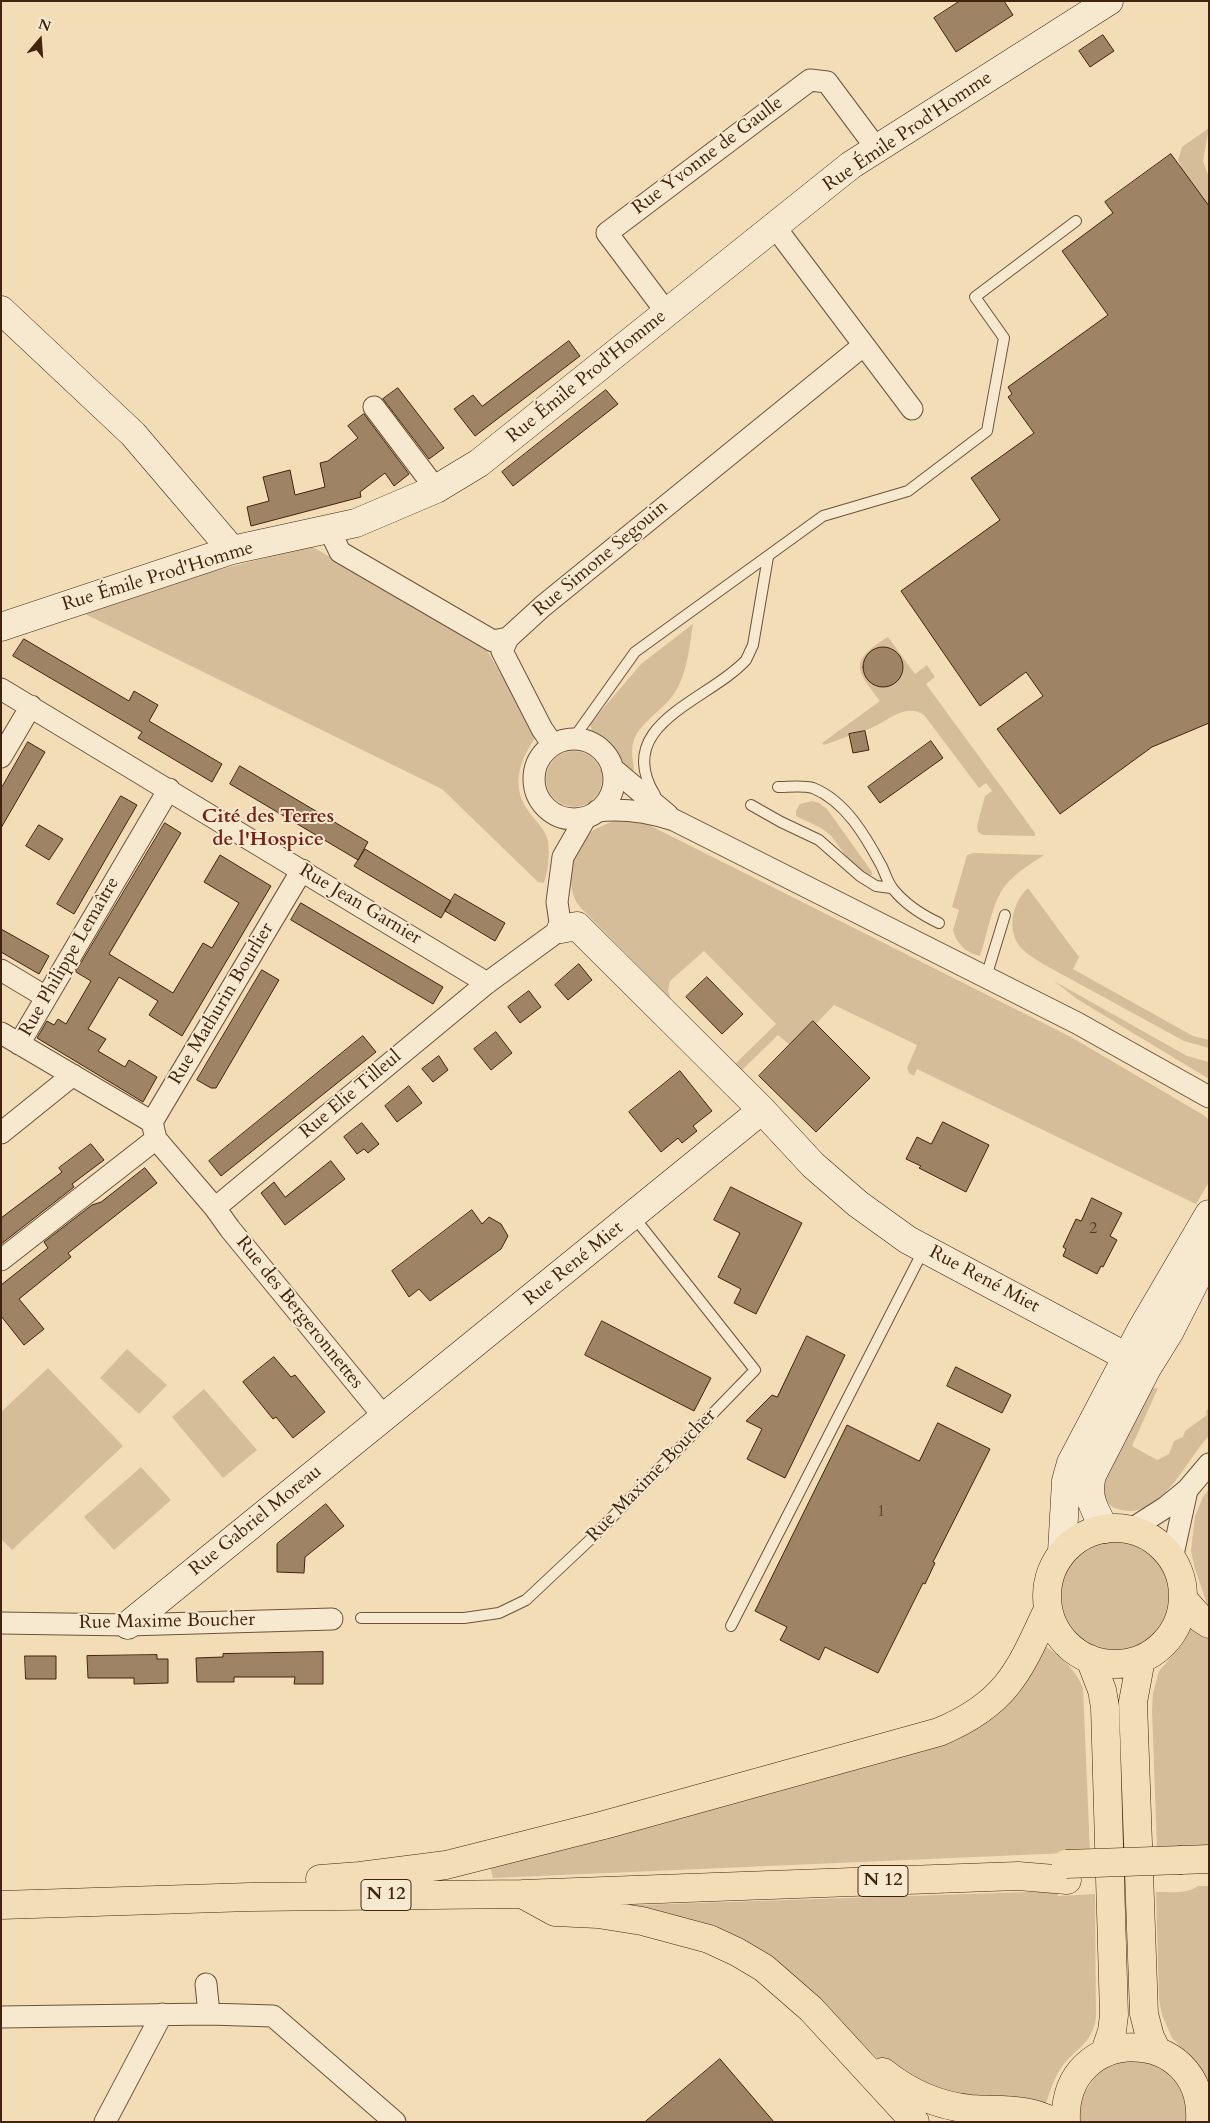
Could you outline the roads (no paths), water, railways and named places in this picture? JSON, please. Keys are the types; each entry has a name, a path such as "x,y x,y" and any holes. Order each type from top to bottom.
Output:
{"main road":[{"path":"1118,1529 1145,1535 1158,1543 1172,1559 1182,1585 1183,1599 1179,1618 1171,1635 1141,1659 1116,1664 1090,1659 1067,1644 1052,1622 1046,1594 1054,1565 1062,1552 1081,1536 1118,1529"},
{"path":"1183,1599 1200,1618 1209,1624"},
{"path":"250,1897 280,1882 360,1876 446,1865 596,1828 939,1732 977,1713 1006,1686 1029,1650 1048,1609"},
{"path":"1090,1659 1102,1690 1105,1707 1114,2015 1112,2031 1105,2052"},
{"path":"1141,1659 1133,1702 1142,1971 1144,2020 1157,2051"},
{"name":"N 12","path":"1,1905 250,1897 522,1894 1018,1876 1067,1872 1191,1870 1209,1859"},
{"path":"522,1894 555,1912 598,1914 642,1920 709,1939 737,1952 764,1968 800,1998 915,2122"},
{"path":"833,2033 886,2075 905,2088 924,2097 946,2105 970,2109 1029,2111 1054,2122"},
{"path":"1066,2122 1068,2096 1075,2078 1088,2063 1105,2052 1129,2046 1157,2051 1173,2060 1188,2075 1198,2094 1200,2122"}],"street":[{"name":"Rue Émile Prod'Homme","path":"1,627 232,550 356,523 436,489 479,463 851,165 1110,1"},
{"name":"Rue Yvonne de Gaulle","path":"667,313 606,233 810,80 826,82 877,149"},
{"path":"774,227 912,409"},
{"path":"1,310 133,434 232,550"},
{"name":"Rue Simone Segouin","path":"508,638 542,606 864,344"},
{"path":"374,407 436,489"},
{"path":"329,529 340,552 493,641 508,638"},
{"path":"508,638 502,651 542,729 563,742 591,743 599,748 605,754 612,768 674,820"},
{"name":"Rue Jean Garnier","path":"1,689 487,983"},
{"path":"1,757 31,706"},
{"path":"561,929 557,902 563,857 548,809 539,797 534,778 539,759 563,742"},
{"path":"563,857 592,814 609,798 612,789 612,768"},
{"name":"Rue Philippe Lemaître","path":"154,1130 73,1075 10,1039 46,997 169,789"},
{"path":"548,809 571,819 617,809 640,811 674,820 1077,1023 1209,1097"},
{"name":"Rue Mathurin Bourlier","path":"154,1130 302,870"},
{"name":"Rue René Miet","path":"561,929 577,926 762,1110 813,1165 858,1204 908,1240 1127,1357"},
{"name":"Rue Elie Tilleul","path":"215,1208 487,983 561,929"},
{"path":"1,970 46,997"},
{"path":"1,1133 73,1075"},
{"name":"Rue René Miet","path":"385,1418 762,1110"},
{"path":"1,1260 154,1130 215,1208"},
{"name":"Rue des Bergeronnettes","path":"215,1208 230,1229 385,1418"},
{"path":"1062,1552 1065,1488 1069,1470 1162,1293 1209,1214"},
{"path":"1209,1254 1170,1331 1147,1368 1092,1476 1089,1484 1090,1499 1118,1529 1166,1507 1187,1490 1209,1464"},
{"name":"Rue Gabriel Moreau","path":"128,1624 385,1418"},
{"path":"1172,1559 1187,1490"},
{"name":"Rue Maxime Boucher","path":"1,1623 128,1624 332,1620"},
{"path":"206,1984 209,2014"},
{"path":"105,2122 162,2014"},
{"path":"1,2017 162,2014 273,2016 395,2122"}],"lane":[{"path":"563,742 635,652 823,516 908,491 987,431 1004,338 975,297 1076,221"},
{"path":"674,820 649,786 644,763 647,741 659,725 746,660 753,645 768,557"},
{"path":"778,787 811,787 834,800 853,821 871,848 891,888 906,903 924,916 939,923"},
{"path":"752,805 781,822 819,840 860,876 876,886 891,888"},
{"path":"986,977 1005,916"},
{"name":"Rue Maxime Boucher","path":"361,1618 464,1618 499,1613 526,1600 593,1537 756,1370 634,1216"},
{"path":"731,1626 924,1248"}],"district":[{"name":"Cité des Terres de l'Hospice","path":"268,828"}]}
